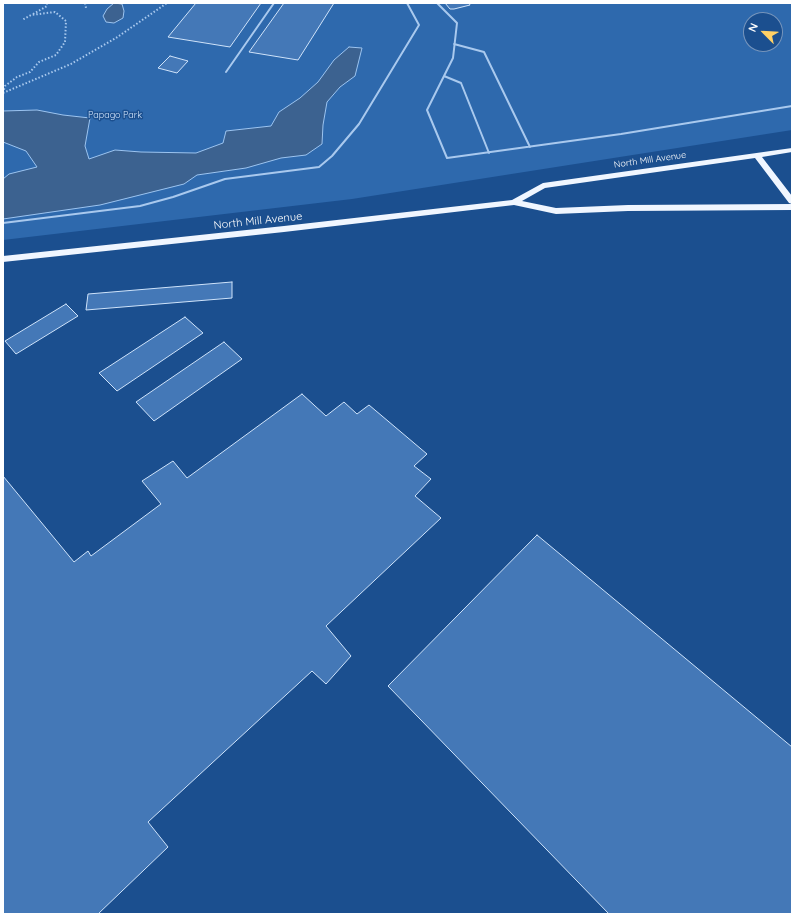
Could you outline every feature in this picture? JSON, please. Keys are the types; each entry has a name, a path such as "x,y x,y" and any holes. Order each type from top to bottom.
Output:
{"main road":[{"name":"North Mill Avenue","path":"514,202 543,186 792,150"},
{"path":"757,155 792,201"},
{"name":"North Mill Avenue","path":"3,259 284,229 514,202 556,211 628,208 792,207"}],"lane":[{"path":"226,72 274,3"},
{"path":"3,223 140,206 225,180 319,167 332,156 359,124 419,24 407,3"},
{"path":"437,3 457,23 453,58 427,110 447,158 530,147 792,106"},
{"path":"454,44 484,52 530,147"},
{"path":"444,76 461,83 489,153"}],"path":[{"path":"22,20 47,6 47,3"},
{"path":"85,3 86,8"},
{"path":"3,93 71,64 116,38 167,3"},
{"path":"3,93 5,86 17,77 30,72 39,62 56,55 65,42 66,21 55,12 31,15"}],"green space":[{"name":"Papago Park","path":"3,3 792,3 792,130 352,199 3,240"}],"shaded area":[{"path":"114,3 122,4 124,11 123,18 114,23 106,22 103,16 107,9"},
{"path":"349,47 362,48 355,76 340,87 327,102 323,125 322,144 306,155 281,158 246,168 197,175 184,184 100,205 3,219 3,179 9,174 37,167 26,151 3,142 3,111 37,110 90,118 85,146 89,159 115,150 196,153 223,143 226,131 271,126 279,112 300,98 318,82 334,60"}],"building":[{"path":"196,3 261,3 230,47 168,37"},
{"path":"284,3 334,3 298,60 249,52"},
{"path":"445,3 469,3 470,5 450,9"},
{"path":"170,56 188,61 177,73 158,68"},
{"path":"232,282 232,298 86,310 88,294"},
{"path":"66,304 78,316 16,354 5,341"},
{"path":"185,317 203,333 117,391 99,373"},
{"path":"224,342 242,359 154,421 136,402"},
{"path":"302,394 326,416 344,402 357,414 369,405 427,454 414,466 431,479 415,496 441,518 326,626 351,656 326,684 312,671 148,822 168,847 98,914 3,914 3,476 74,562 88,551 91,556 161,504 142,481 173,461 187,478"},
{"path":"537,535 792,747 792,914 609,914 388,686"}]}
